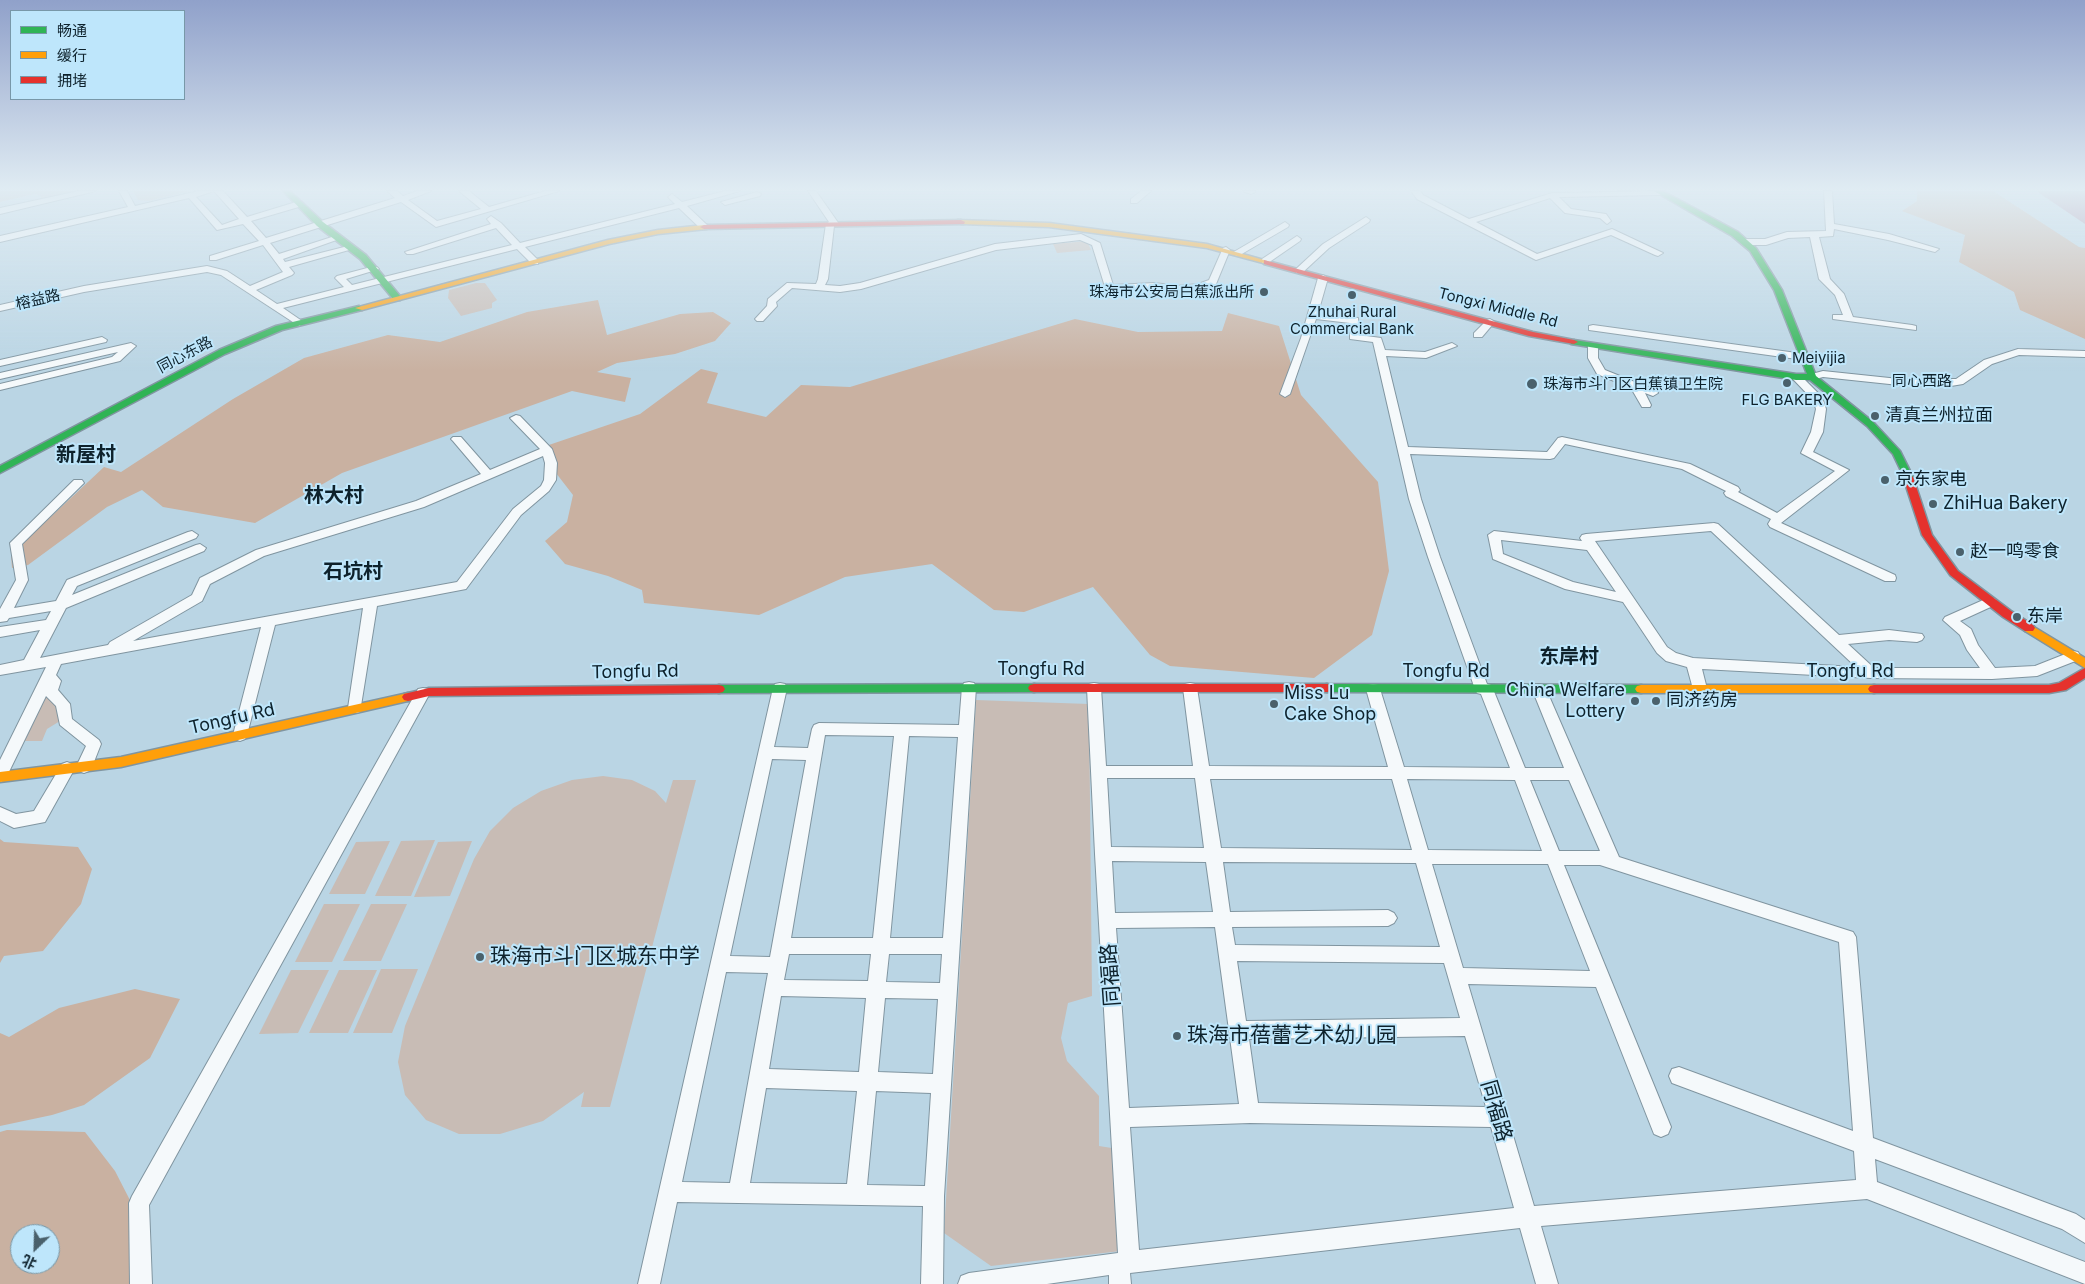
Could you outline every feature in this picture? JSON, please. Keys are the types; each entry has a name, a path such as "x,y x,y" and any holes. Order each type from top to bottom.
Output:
{"street":[{"path":"213,258 234,251"},
{"path":"249,290 289,273 272,251"},
{"path":"277,258 299,251"},
{"path":"284,266 341,251"},
{"path":"355,251 383,279 397,298"},
{"path":"276,307 383,279 509,251"},
{"path":"525,251 535,262"},
{"name":"同心东路","path":"0,470 228,349 260,335 299,323 578,251"},
{"path":"819,287 824,278 829,251"},
{"path":"760,320 772,306 772,301 790,285 840,288 861,286 981,251"},
{"path":"1099,251 1109,288 1155,286 1183,289 1213,282 1232,251"},
{"name":"Tongxi Middle Rd","path":"1232,251 1323,278 1532,334 1593,346 1796,378 1812,377"},
{"path":"1265,261 1280,251"},
{"path":"1300,271 1324,251"},
{"path":"1524,251 1536,257 1554,251"},
{"path":"1652,251 1658,254"},
{"path":"1752,251 1771,276 1812,377 1870,424 1897,452 1912,485 1927,535 1954,573 1990,602 2079,660"},
{"path":"1819,251 1826,278 1824,280 1839,294 1849,318"},
{"path":"350,288 340,278 374,269"},
{"name":"榕益路","path":"0,308 84,289 200,270 216,270 224,273 299,323"},
{"path":"1285,394 1313,315 1323,278"},
{"path":"1313,315 1355,320 1354,337 1377,340 1415,499 1434,557 1484,689 1554,857 1661,1128"},
{"path":"1836,317 1912,328"},
{"path":"1478,335 1490,322"},
{"path":"1593,328 1804,357"},
{"path":"0,363 102,340"},
{"path":"0,376 131,346 116,359 0,386"},
{"path":"1380,353 1426,355 1452,346"},
{"path":"1593,346 1593,358 1601,372 1653,393"},
{"name":"同心西路","path":"1812,377 1823,374 1899,382 1951,383 1964,379 1988,362 2018,352 2085,354"},
{"path":"1796,378 1818,399 1821,409 1817,432 1807,453 1843,470 1775,516 1774,524 1890,578"},
{"path":"1635,386 1646,405"},
{"path":"0,670 460,586 517,512 548,484 552,471 546,451 516,418"},
{"path":"457,439 488,475"},
{"path":"1404,450 1550,456 1562,440 1686,466 1734,490 1730,493 1775,516"},
{"path":"105,651 197,598 206,581 260,554 420,504 546,451"},
{"path":"1,617 22,580 16,544 78,483"},
{"path":"1871,673 1714,527 1586,538 1666,654 1682,661 1871,673 1992,674 2030,672 2079,660"},
{"path":"29,665 72,583 192,535"},
{"path":"1592,546 1494,535 1497,556 1570,586 1628,599"},
{"path":"1,617 60,605 200,548"},
{"path":"355,708 372,602"},
{"path":"1990,602 1950,620 1966,632 1972,647 1992,674"},
{"path":"240,735 269,621"},
{"path":"0,632 50,624"},
{"path":"1836,640 1889,635 1917,637"},
{"path":"0,776 56,660"},
{"path":"1694,663 1700,689"},
{"name":"Tongfu Rd","path":"0,776 121,762 422,693 780,688 2049,689 2062,687 2085,672"},
{"path":"47,678 54,681 50,691 63,704 65,721 94,744 84,767"},
{"path":"649,1284 780,688"},
{"path":"932,1284 934,1196 969,688"},
{"name":"同福路","path":"1094,688 1120,1118 1123,1270"},
{"path":"1190,688 1250,1113"},
{"name":"同福路","path":"1373,689 1547,1284"},
{"path":"1539,689 1613,862"},
{"path":"141,1284 139,1203 422,693"},
{"path":"738,1193 819,729 966,731"},
{"path":"856,1195 902,730"},
{"path":"766,753 815,754"},
{"path":"0,813 14,820 39,817 67,768"},
{"path":"1100,772 1574,774"},
{"path":"1103,854 1600,858 1847,937 1867,1189"},
{"path":"1107,921 1388,918"},
{"path":"782,946 951,946"},
{"path":"1227,953 1450,955"},
{"path":"719,964 779,965"},
{"path":"1456,976 1603,979"},
{"path":"775,988 948,990"},
{"path":"1238,1030 1471,1027"},
{"path":"1679,1076 2069,1221 2085,1233"},
{"path":"759,1078 943,1084"},
{"path":"1120,1118 1250,1113 1497,1117"},
{"path":"969,1284 1123,1270 1526,1217 1867,1189 2085,1273"},
{"path":"669,1192 934,1196"}],"shaded area":[{"path":"1056,251 1081,251 1057,253"},
{"path":"1961,251 2085,251 2085,339 2020,310 2014,292 1959,262"},
{"path":"476,283 485,283 497,300 492,303 492,308 461,316 448,298 449,290"},
{"path":"598,300 607,335 680,314 713,312 731,323 715,341 675,354 617,363 597,372 631,378 625,402 572,391 342,473 255,523 163,507 142,490 107,507 28,565 12,568 11,554 104,467 121,472 233,399 304,358 388,335 440,342 527,312"},
{"path":"1228,313 1279,326 1301,395 1378,482 1389,571 1372,635 1314,678 1170,666 1150,655 1093,587 1024,612 994,610 932,564 845,577 759,615 644,603 642,590 608,576 565,564 545,541 567,522 573,495 542,455 540,448 640,414 701,369 718,373 707,403 766,417 801,385 850,387 1075,319 1138,332 1222,331"},
{"path":"44,695 59,706 60,721 47,729 42,741 23,741"},
{"path":"976,700 1089,704 1092,996 1068,1003 1061,1038 1067,1061 1099,1096 1099,1146 1118,1149 1121,1251 991,1266 944,1233"},
{"path":"603,776 632,780 655,791 666,803 673,780 696,780 610,1107 581,1107 584,1092 543,1121 500,1134 459,1134 426,1120 405,1095 398,1062 405,1026 474,859 490,831 513,808 541,791 572,780"},
{"path":"0,839 4,842 78,847 92,869 81,904 43,951 4,956 0,963"},
{"path":"435,840 411,896 375,896 401,841"},
{"path":"390,841 365,894 329,894 356,842"},
{"path":"472,841 450,896 414,897 438,842"},
{"path":"324,904 360,904 332,962 295,962"},
{"path":"371,904 407,904 381,961 343,961"},
{"path":"381,969 418,969 392,1033 353,1033"},
{"path":"291,970 329,970 298,1033 259,1034"},
{"path":"339,970 377,970 348,1033 309,1033"},
{"path":"135,989 180,999 150,1058 84,1105 52,1115 0,1126 0,1033 9,1037 59,1008"},
{"path":"7,1130 85,1132 115,1171 134,1208 137,1284 0,1284 0,1132"}],"traffic: fast":[{"path":"355,251 363,257 397,298"},
{"path":"1754,251 1778,290 1812,377 1870,424 1897,453 1908,477"},
{"path":"0,470 222,352 279,328 359,308"},
{"path":"1574,342 1796,377 1812,377"},
{"path":"719,689 1034,688"},
{"path":"1327,688 1641,689"}],"traffic: slow":[{"path":"359,308 574,251"},
{"path":"1225,251 1267,262"},
{"path":"2029,628 2085,664"},
{"path":"1641,689 1874,689"},
{"path":"0,777 121,762 408,697"}],"traffic: jam":[{"path":"1267,262 1532,334 1574,342"},
{"path":"1908,477 1927,535 1954,573 2007,614 2029,628"},
{"path":"1874,689 2049,689 2062,687 2085,672"},
{"path":"1034,688 1327,688"},
{"path":"408,697 429,692 719,689"}],"place":[{"name":"珠海市公安局白蕉派出所","path":"1264,292"},
{"name":"Zhuhai Rural Commercial Bank","path":"1352,295"},
{"name":"Meiyijia","path":"1782,358"},
{"name":"FLG BAKERY","path":"1787,383"},
{"name":"珠海市斗门区白蕉镇卫生院","path":"1532,384"},
{"name":"清真兰州拉面","path":"1875,416"},
{"name":"京东家电","path":"1885,480"},
{"name":"ZhiHua Bakery","path":"1933,504"},
{"name":"赵一鸣零食","path":"1960,552"},
{"name":"东岸","path":"2017,617"},
{"name":"China Welfare Lottery","path":"1635,701"},
{"name":"同济药房","path":"1656,701"},
{"name":"Miss Lu Cake Shop","path":"1274,704"},
{"name":"珠海市斗门区城东中学","path":"480,957"},
{"name":"珠海市蓓蕾艺术幼儿园","path":"1177,1036"}],"district":[{"name":"新屋村","path":"86,455"},
{"name":"林大村","path":"334,496"},
{"name":"石坑村","path":"353,572"},
{"name":"东岸村","path":"1569,657"}]}
